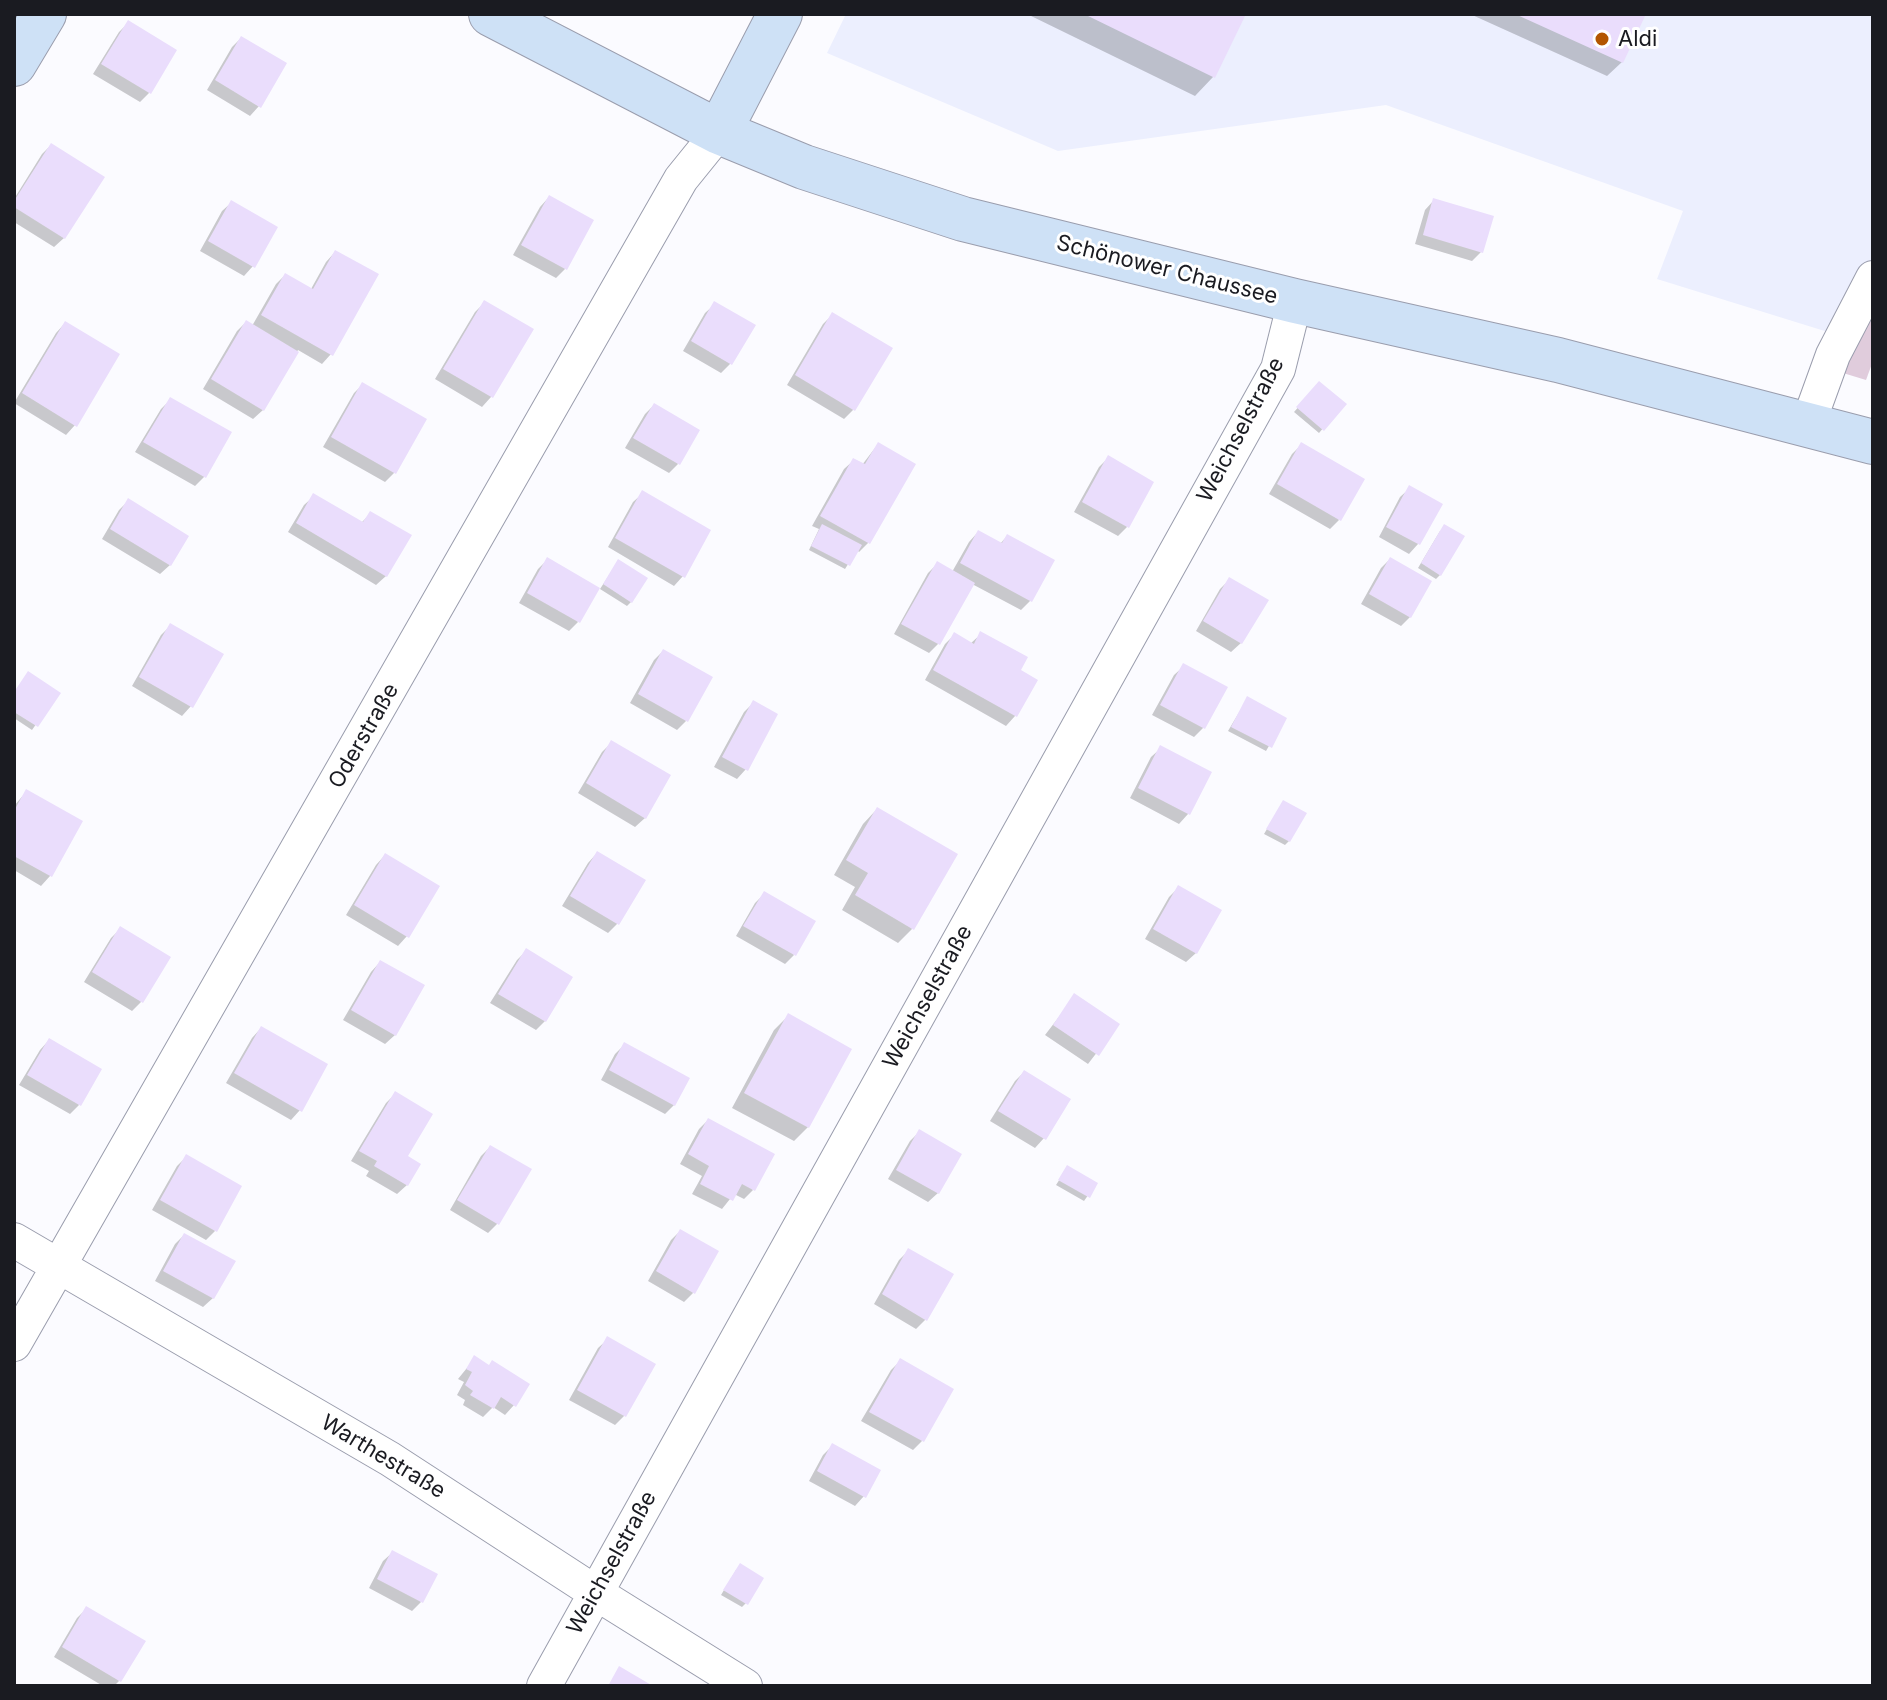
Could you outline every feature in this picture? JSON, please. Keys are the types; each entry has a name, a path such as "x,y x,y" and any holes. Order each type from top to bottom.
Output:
{"main road":[{"path":"14,64 44,14"},
{"name":"Schönower Chaussee","path":"491,14 719,132 804,167 963,219 1295,301 1558,360 1873,442"},
{"path":"719,132 780,14"}],"street":[{"name":"Oderstraße","path":"14,1344 681,179 719,132"},
{"path":"1808,424 1833,355 1873,278"},
{"name":"Weichselstraße","path":"544,1686 1278,369 1295,301"},
{"name":"Warthestraße","path":"14,1240 390,1459 745,1686"}],"shaded area":[{"path":"846,14 1873,14 1873,346 1657,279 1683,211 1386,105 1058,151 827,53"},
{"path":"1873,317 1873,361 1866,380 1843,373 1853,349"}],"building":[{"path":"1084,14 1246,14 1215,78"},
{"name":"Aldi","path":"1515,14 1646,14 1623,63"},
{"path":"128,20 177,50 151,94 101,64"},
{"path":"241,36 287,63 261,108 215,80"},
{"path":"51,143 105,177 65,239 14,207 14,201"},
{"path":"549,195 594,220 567,270 521,245"},
{"path":"1433,198 1494,216 1483,253 1423,235"},
{"path":"231,200 278,227 255,268 208,241"},
{"path":"335,250 379,274 333,356 261,315 285,273 313,289"},
{"path":"484,300 534,329 493,398 443,369"},
{"path":"714,301 756,325 732,365 691,341"},
{"path":"832,312 893,348 855,411 795,375"},
{"path":"246,320 299,352 264,411 211,379"},
{"path":"65,321 120,354 77,427 22,393"},
{"path":"1319,381 1347,404 1324,431 1296,407"},
{"path":"362,382 427,419 396,474 331,437"},
{"path":"170,397 232,432 206,478 143,442"},
{"path":"654,403 700,430 680,465 633,438"},
{"path":"878,442 916,464 870,544 820,516 853,458 865,464"},
{"path":"1301,442 1365,479 1341,521 1277,484"},
{"path":"1108,455 1154,482 1129,528 1082,502"},
{"path":"1409,485 1443,504 1420,545 1386,527"},
{"path":"642,490 711,530 685,578 615,538"},
{"path":"313,493 363,522 370,511 412,535 387,577 296,523"},
{"path":"128,498 189,536 171,566 110,529"},
{"path":"822,524 862,545 850,566 811,546"},
{"path":"1444,524 1465,536 1441,576 1421,563"},
{"path":"978,530 1002,543 1007,534 1055,560 1032,602 960,563"},
{"path":"547,557 600,588 580,623 527,593"},
{"path":"1390,557 1432,581 1411,618 1369,594"},
{"path":"618,559 648,578 632,603 603,584"},
{"path":"937,561 975,583 940,645 901,624"},
{"path":"1229,577 1269,600 1242,644 1203,621"},
{"path":"170,623 224,654 193,708 139,677"},
{"path":"980,631 1028,657 1021,670 1038,680 1017,717 933,670 954,632 974,644"},
{"path":"663,649 713,677 688,722 638,694"},
{"path":"1183,663 1228,687 1205,729 1160,705"},
{"path":"28,671 61,693 38,727 14,712 14,692"},
{"path":"1247,696 1287,718 1272,748 1231,727"},
{"path":"753,700 778,714 748,771 722,757"},
{"path":"611,740 671,775 646,819 586,783"},
{"path":"1160,745 1212,772 1190,815 1138,788"},
{"path":"26,789 83,821 52,877 14,856 14,811"},
{"path":"1283,800 1307,813 1290,842 1266,829"},
{"path":"877,807 958,854 914,930 855,895 868,873 846,860"},
{"path":"597,851 646,880 619,925 570,896"},
{"path":"385,853 440,886 409,938 354,905"},
{"path":"1178,885 1222,910 1197,954 1153,929"},
{"path":"764,891 816,921 796,956 743,926"},
{"path":"120,926 171,957 143,1003 92,972"},
{"path":"526,948 573,977 546,1022 498,994"},
{"path":"380,960 425,985 396,1036 351,1010"},
{"path":"1074,993 1120,1024 1099,1056 1053,1025"},
{"path":"788,1013 852,1049 809,1128 744,1093"},
{"path":"261,1026 328,1064 302,1112 234,1073"},
{"path":"49,1038 102,1069 81,1106 27,1075"},
{"path":"624,1042 690,1078 675,1106 609,1070"},
{"path":"1024,1070 1071,1099 1046,1140 998,1111"},
{"path":"395,1091 433,1114 408,1156 421,1164 408,1186 374,1166 377,1161 359,1151"},
{"path":"708,1118 775,1154 755,1191 742,1184 733,1201 700,1184 709,1166 688,1154"},
{"path":"919,1129 962,1154 939,1194 896,1170"},
{"path":"490,1145 532,1169 499,1225 457,1200"},
{"path":"186,1154 242,1186 217,1232 160,1200"},
{"path":"1067,1165 1098,1183 1090,1198 1058,1180"},
{"path":"680,1229 719,1251 695,1294 656,1271"},
{"path":"184,1233 236,1261 214,1299 163,1271"},
{"path":"908,1248 954,1274 927,1321 882,1294"},
{"path":"607,1336 656,1364 626,1417 577,1390"},
{"path":"474,1355 489,1365 492,1360 530,1384 516,1407 501,1397 494,1409 470,1395 473,1391 465,1385 472,1372 466,1369"},
{"path":"900,1358 954,1389 924,1442 869,1412"},
{"path":"832,1443 881,1470 866,1498 817,1471"},
{"path":"392,1550 438,1574 423,1603 377,1579"},
{"path":"740,1563 764,1578 748,1605 723,1590"},
{"path":"86,1606 146,1641 121,1682 62,1647"},
{"path":"619,1666 653,1686 608,1686"}],"place":[{"name":"Aldi","path":"1602,39"}]}
